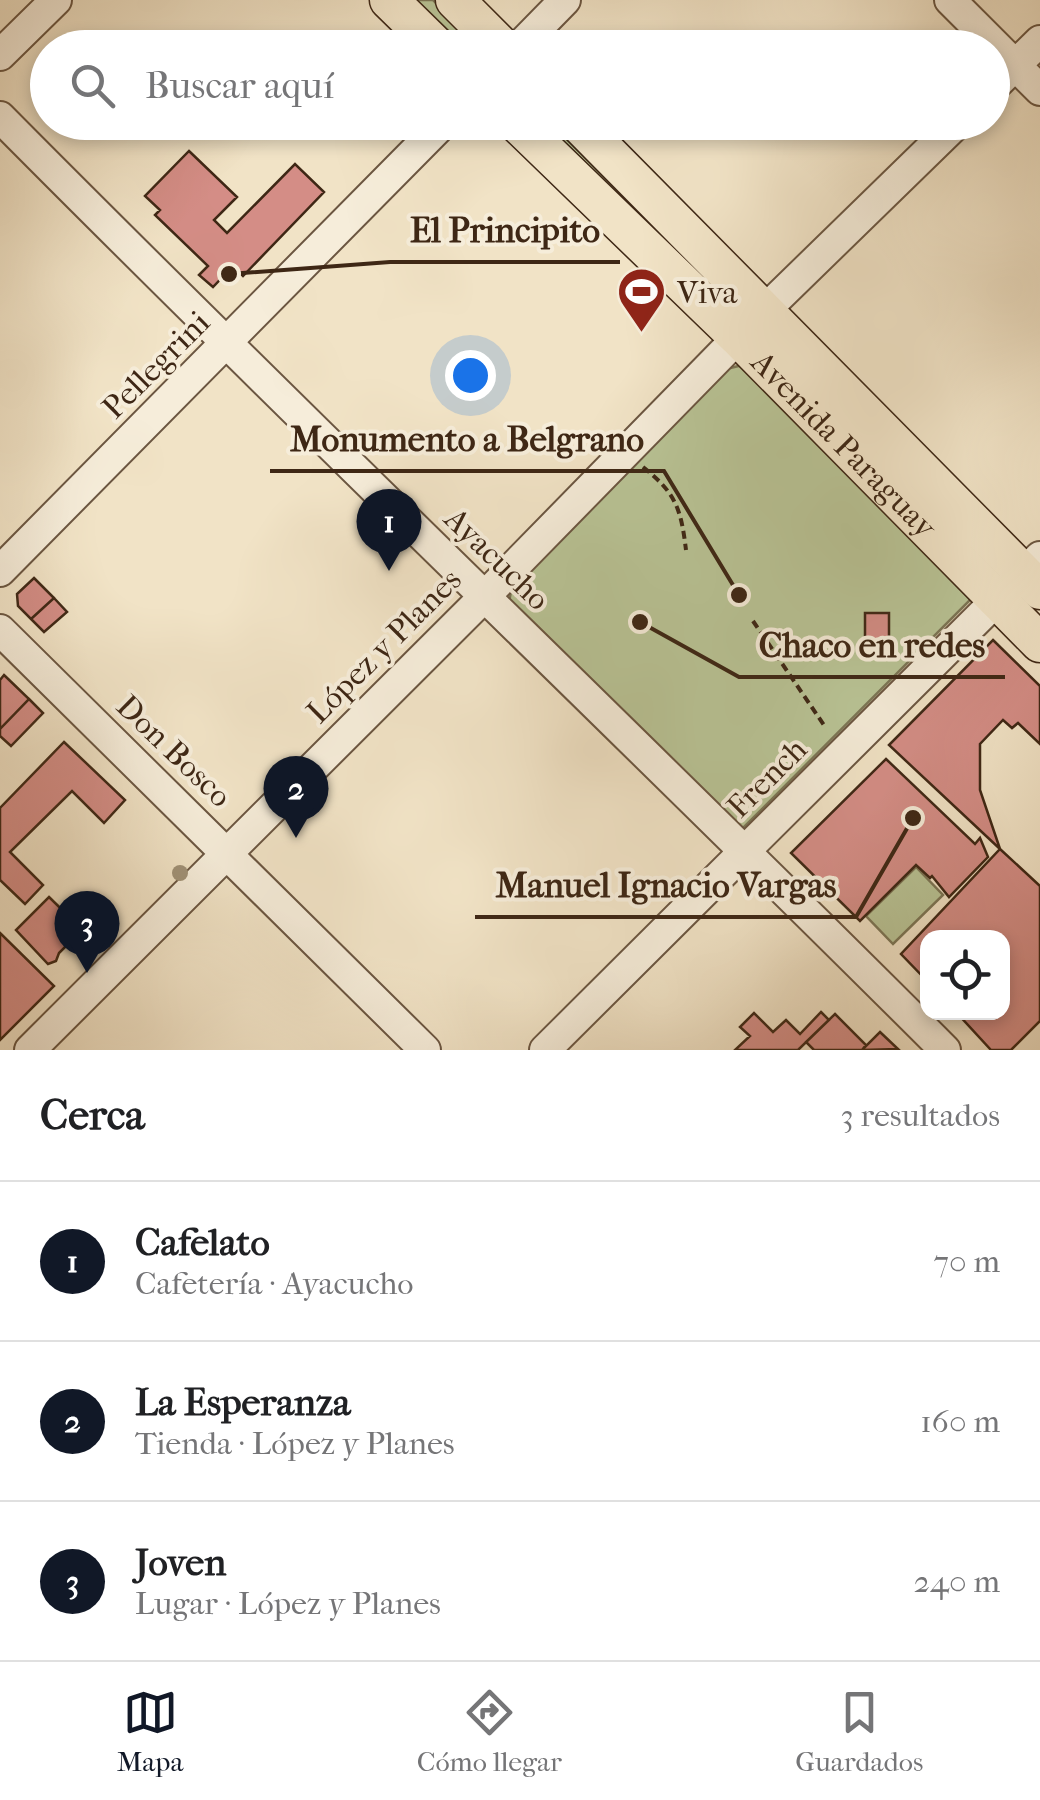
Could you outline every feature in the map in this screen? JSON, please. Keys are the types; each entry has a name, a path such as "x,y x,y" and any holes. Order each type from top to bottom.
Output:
{"main road":[{"path":"389,0 420,30"},
{"path":"455,0 485,30"},
{"name":"Avenida Paraguay","path":"537,140 750,324 1025,580 1040,643"},
{"name":"Avenida Paraguay","path":"592,140 750,324"}],"street":[{"path":"0,55 56,0"},
{"path":"536,30 565,0"},
{"path":"950,0 980,30"},
{"path":"1010,72 1040,41"},
{"path":"1010,60 1040,90"},
{"name":"Ayacucho","path":"0,117 226,345 945,1050"},
{"name":"Pellegrini","path":"0,571 426,140"},
{"name":"López y Planes","path":"30,1050 485,596 750,324 939,140"},
{"name":"French","path":"545,1050 1025,580"},
{"name":"Don Bosco","path":"0,630 425,1050"}],"path":[{"path":"643,467 677,504 686,550"},
{"path":"752,621 826,728"}],"green space":[{"path":"404,0 433,0 464,30 435,30"},
{"path":"549,140 574,140 720,285 707,299"},
{"path":"747,364 964,577 970,600 741,830 509,602 512,586 722,370"},
{"path":"916,867 943,895 893,944 866,916"}],"building":[{"path":"189,151 237,197 214,220 227,233 295,164 324,192 243,276 233,266 213,287 199,275 208,266 155,215 160,210 145,196"},
{"path":"34,578 54,598 31,619 18,606 17,594"},
{"path":"54,598 67,612 44,632 31,619"},
{"path":"865,613 889,613 889,642 865,642"},
{"path":"993,640 1040,686 1040,744 1018,723 1012,728 1003,720 980,744 980,790 1000,849 889,745"},
{"path":"4,675 29,699 0,729 0,680"},
{"path":"29,699 43,713 11,746 0,736 0,729"},
{"path":"64,742 125,800 104,823 72,791 10,852 43,885 25,904 0,880 0,808"},
{"path":"886,759 975,844 980,838 988,857 949,897 932,876 916,865 860,921 791,853"},
{"path":"1000,849 1040,886 1040,1021 1011,1050 991,1050 963,1020 1010,1020 1010,930 924,930"},
{"path":"49,897 97,944 86,956 71,941 56,961 48,964 16,930"},
{"path":"0,933 54,986 0,1040"},
{"path":"920,934 920,974 901,954"},
{"path":"821,1012 829,1020 798,1050 735,1050 750,1036 740,1027 754,1013 773,1032 786,1020 800,1034"},
{"path":"835,1014 866,1045 862,1050 814,1050 806,1042"},
{"path":"880,1032 898,1049 862,1050"}],"place":[{"name":"El Principito","path":"229,274"},
{"name":"Viva","path":"642,334"},
{"name":"Cafelato","path":"389,571"},
{"name":"Monumento a Belgrano","path":"739,595"},
{"name":"Chaco en redes","path":"640,622"},
{"name":"Manuel Ignacio Vargas","path":"913,818"},
{"name":"La Esperanza","path":"296,838"},
{"name":"Joven","path":"87,973"}]}
